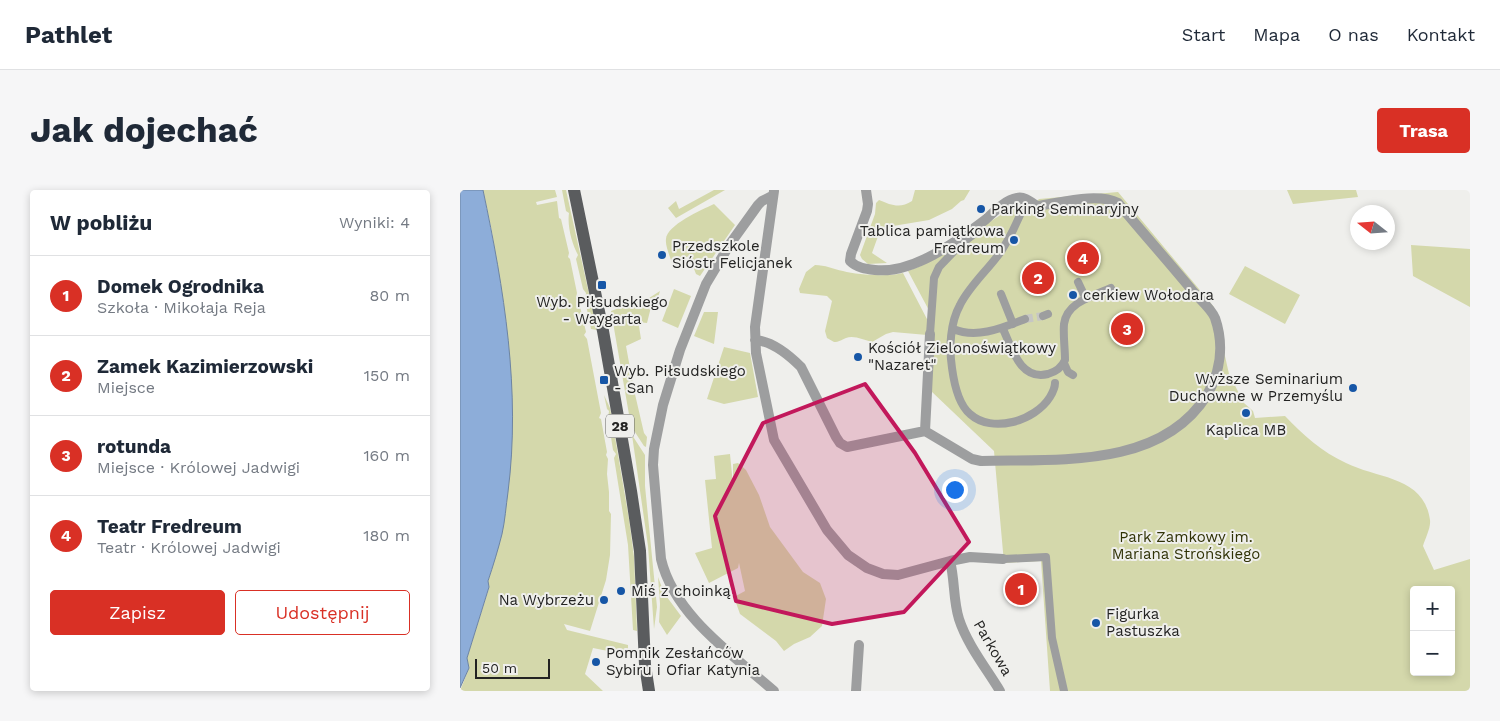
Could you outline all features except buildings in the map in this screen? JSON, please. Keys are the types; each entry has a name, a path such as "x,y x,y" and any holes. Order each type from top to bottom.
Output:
{"main road":[{"name":"28","path":"574,190 603,331 640,551 645,665 649,691"}],"street":[{"path":"866,190 867,211 850,261 855,266 869,270 887,271 922,262 978,225 1011,200 1028,195"},
{"path":"773,193 755,340 760,375 774,440 827,530 848,555 875,572 891,575 950,560 970,557 1003,559 1046,557 1052,638 1064,691"},
{"path":"773,193 758,205 713,271 700,298 680,350 663,405 654,449 653,465 661,559 664,573 672,589 681,603 702,627 774,691"},
{"path":"755,340 768,344 789,356 801,367 840,444 847,447 925,431 972,459 981,461 1092,457 1113,453 1162,437 1183,421 1199,405 1215,377 1221,351 1214,316 1118,203 1112,199 1098,198 1038,206 1028,195"},
{"path":"1028,195 1018,222 1006,244 960,304 950,348 954,380 968,413 975,418 993,422 1016,422 1043,406 1064,363"},
{"path":"925,431 934,278 939,267 974,234 978,225"},
{"path":"1078,282 1086,299"},
{"path":"1073,375 1068,372 1064,363 1064,324 1067,316 1074,306 1111,288"},
{"path":"1001,294 1012,324"},
{"path":"953,329 977,333 1002,329 1025,319"},
{"path":"1002,329 1018,362 1026,372 1045,375 1055,380"},
{"name":"Parkowa","path":"950,560 960,620 979,658 1000,691"},
{"path":"856,691 860,645"}],"highlighted area":[{"path":"865,384 915,453 969,542 904,612 832,624 736,601 715,516 763,423"}],"green space":[{"path":"483,190 555,190 557,197 536,202 537,205 557,201 559,218 561,219 577,293 576,298 578,298 586,332 584,335 587,339 601,413 599,418 601,419 608,459 609,511 611,514 610,555 606,580 590,631 564,624 567,630 628,645 628,655 593,648 585,674 603,691 460,691 469,668 467,658 489,588 488,582 502,533 506,323 492,232"},
{"path":"562,190 566,190 597,330 591,329 585,300 586,293 583,289 576,259 578,255 570,235 569,213 566,211"},
{"path":"714,190 725,190 676,218 668,208 676,201 679,209"},
{"path":"915,190 970,190 964,200 952,209 929,220 881,228 872,253 887,263 868,264 860,255 875,214 876,203 879,200 892,205 903,205 912,201"},
{"path":"1287,190 1356,190 1358,197 1293,204"},
{"name":"Park Zamkowy im. Mariana Strońskiego","path":"1118,192 1214,307 1229,374 1244,403 1253,411 1255,418 1285,416 1329,454 1346,463 1398,481 1419,495 1426,506 1430,520 1429,530 1423,546 1434,570 1470,559 1470,691 1050,691 1041,561 1004,563 994,451 931,391 932,316 908,271 921,266 1013,207 1026,212 1039,199"},
{"path":"714,204 735,225 700,276 696,274 689,256 672,263 666,239 672,228 678,223"},
{"path":"1411,245 1470,249 1470,307 1413,276"},
{"path":"815,265 865,274 889,275 903,273 928,321 927,335 893,332 872,342 852,337 834,342 827,338 825,331 832,301 827,296 800,293 799,289 806,272"},
{"path":"1245,266 1300,295 1285,324 1229,294"},
{"path":"674,289 691,296 678,328 662,321"},
{"path":"660,291 655,307 651,307 647,323 638,322 641,339 626,346 634,390 644,433 647,437 646,447 631,426 611,311 646,300"},
{"path":"704,312 718,312 714,344 694,336"},
{"path":"724,347 750,353 758,397 724,404 707,399"},
{"path":"604,395 610,408 629,519 634,557 637,631 633,630 628,545 614,458 616,454 613,450 608,418 609,411"},
{"path":"632,435 645,455 645,486 657,607 654,629 648,546"},
{"path":"730,454 733,485 733,464 738,463 746,470 759,495 770,527 803,572 820,583 826,599 822,626 810,637 784,651 776,641 740,614 734,597 745,591 739,563 738,568 709,583 695,553 712,548 705,480 716,479 714,456"},
{"path":"658,577 664,593 681,616 667,635 659,622"}],"water":[{"path":"460,190 483,190 504,302 513,416 512,454 503,529 488,581 489,587 467,658 469,668 460,688"}],"tunnel":[{"path":"1025,319 1043,316"}],"place":[{"name":"Parking Seminaryjny","path":"981,209"},
{"name":"Tablica pamiątkowa Fredreum","path":"1014,240"},
{"name":"Przedszkole Sióstr Felicjanek","path":"662,255"},
{"name":"Teatr Fredreum","path":"1083,258"},
{"name":"Zamek Kazimierzowski","path":"1038,278"},
{"name":"Wyb. Piłsudskiego - Waygarta","path":"602,285"},
{"name":"cerkiew Wołodara","path":"1073,295"},
{"name":"rotunda","path":"1127,329"},
{"name":"Kościół Zielonoświątkowy \"Nazaret\"","path":"858,357"},
{"name":"Wyb. Piłsudskiego - San","path":"604,380"},
{"name":"Wyższe Seminarium Duchowne w Przemyślu","path":"1353,388"},
{"name":"Kaplica MB","path":"1246,413"},
{"name":"Domek Ogrodnika","path":"1021,589"},
{"name":"Miś z choinką","path":"621,591"},
{"name":"Na Wybrzeżu","path":"604,600"},
{"name":"Figurka Pastuszka","path":"1096,623"},
{"name":"Pomnik Zesłańców Sybiru i Ofiar Katynia","path":"596,662"}]}
